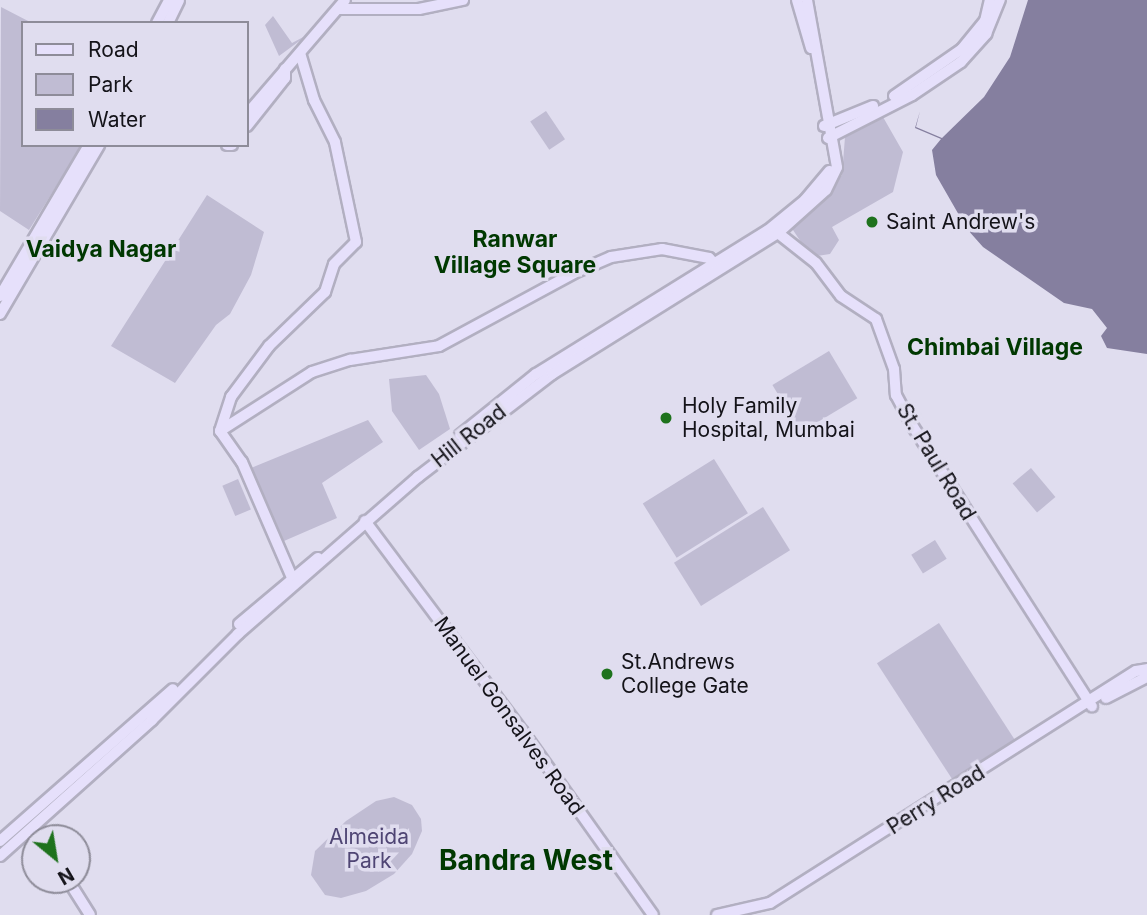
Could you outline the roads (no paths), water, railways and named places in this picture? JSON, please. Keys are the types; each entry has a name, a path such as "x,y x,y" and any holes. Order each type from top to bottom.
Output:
{"main road":[{"path":"158,21 169,0"},
{"path":"169,21 179,0"},
{"path":"248,113 342,5 419,9 463,0"},
{"name":"Hill Road","path":"797,0 817,62"},
{"name":"Hill Road","path":"503,404 778,233 825,190 835,173 807,0"},
{"path":"829,138 845,123 905,90 962,50 985,21 990,0"},
{"path":"827,125 845,123 912,95 961,62 986,34 1000,0"},
{"path":"220,431 231,397 269,346 325,292 334,264 356,242 335,142 314,100 300,53"},
{"path":"248,126 285,78 285,69"},
{"name":"Hill Road","path":"0,841 294,582 503,404 772,227 824,180 830,167 829,138"},
{"path":"0,296 88,147"},
{"path":"0,314 98,147"},
{"name":"St. Paul Road","path":"778,233 816,263 841,296 876,319 894,369 896,396 912,425 1090,704"},
{"path":"220,431 312,372 351,360 439,346 611,257 662,249 709,258 716,265"},
{"path":"220,431 242,463 294,582"},
{"name":"Manuel Gonsalves Road","path":"363,523 537,757 640,903 653,915"},
{"name":"Hill Road","path":"44,824 294,582"},
{"name":"Perry Road","path":"748,915 772,909 802,892 1090,704 1136,671 1147,669"},
{"name":"Perry Road","path":"717,915 770,903 1090,704 1147,677"},
{"name":"Hill Road","path":"0,856 21,843"},
{"path":"77,894 90,915"},
{"name":"Manuel Gonsalves Road","path":"640,903 644,915"}],"water":[{"path":"1028,0 1147,0 1147,354 1107,348 1101,336 1107,328 1092,309 1064,303 983,247 967,229 936,175 932,150 941,139 915,128 920,111 916,127 942,138 984,97 1010,57"}],"place":[{"name":"Saint Andrew's","path":"872,222"},
{"name":"Holy Family Hospital, Mumbai","path":"666,418"},
{"name":"St.Andrews College Gate","path":"607,674"}],"district":[{"name":"Vaidya Nagar","path":"101,249"},
{"name":"Ranwar Village Square","path":"515,252"},
{"name":"Chimbai Village","path":"995,347"},
{"name":"Bandra West","path":"526,860"}],"park label":[{"name":"Almeida Park","path":"369,849"}]}
